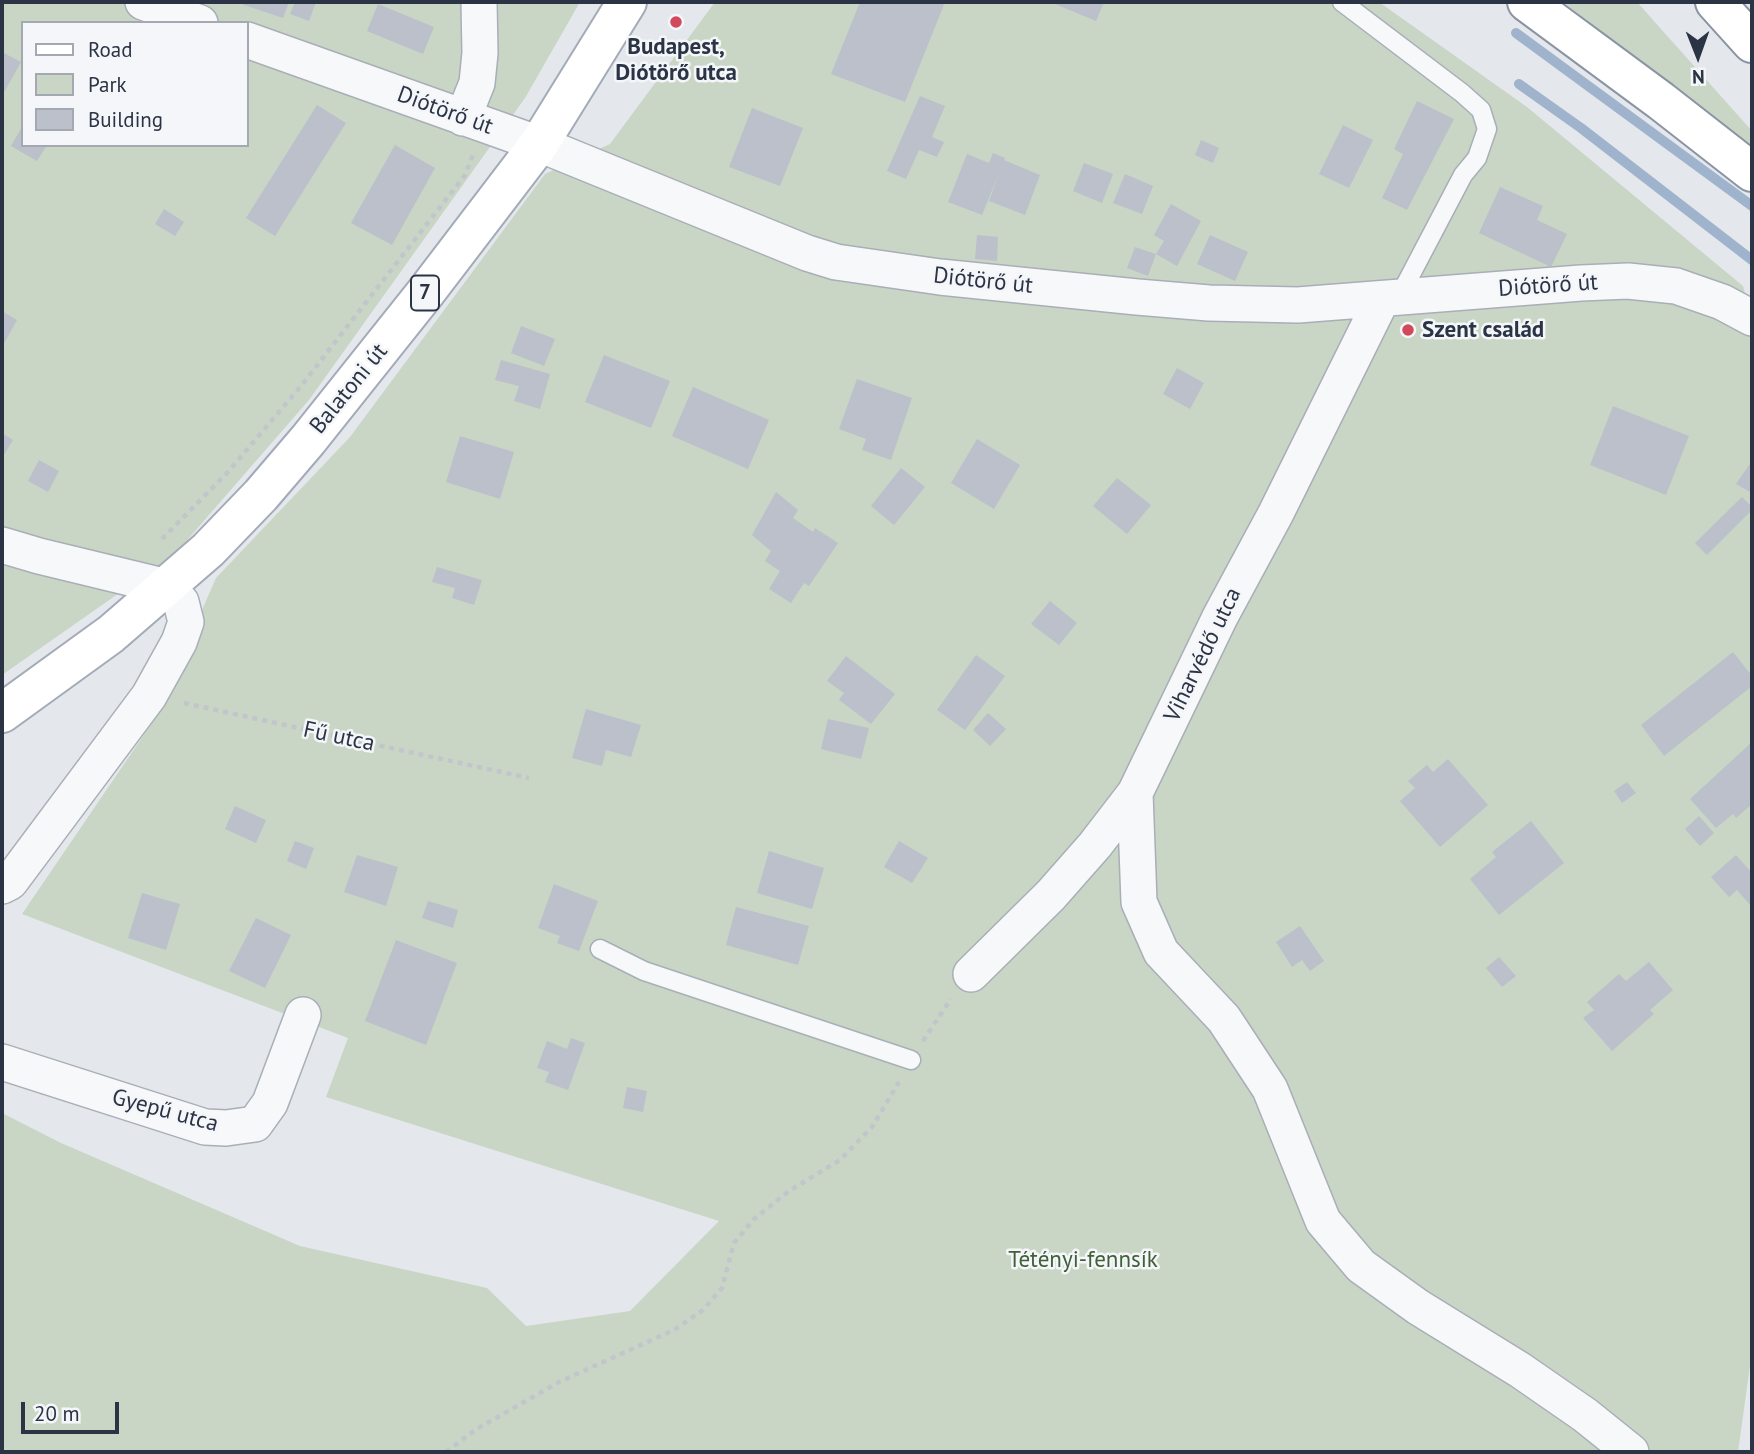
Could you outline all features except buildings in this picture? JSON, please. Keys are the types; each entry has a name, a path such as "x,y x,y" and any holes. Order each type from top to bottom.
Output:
{"main road":[{"name":"Balatoni út","path":"2,713 102,642 167,587 235,523 308,440 539,144 627,2"},
{"path":"1527,2 1752,172"},
{"path":"1715,2 1752,43"}],"street":[{"path":"143,2 195,21"},
{"path":"474,121 479,63 479,2"},
{"name":"Diótörő út","path":"248,40 539,144 807,253 836,262 940,276 1209,303 1298,306 1628,281 1676,286 1722,302 1752,318"},
{"name":"Viharvédő utca","path":"971,974 1051,895 1095,845 1135,793 1220,617 1391,298"},
{"path":"2,545 167,587 181,602 186,622 179,642 149,696 10,882 2,886"},
{"path":"1135,793 1139,902 1161,952 1224,1019 1269,1089 1323,1221 1361,1266 1418,1307 1585,1415 1630,1452"},
{"name":"Gyepű utca","path":"2,1062 205,1127 226,1128 255,1124 270,1102 303,1015"}],"lane":[{"path":"1342,2 1462,93 1481,110 1487,130 1477,158 1463,175 1391,298"},
{"path":"600,950 644,971 911,1060"}],"path":[{"path":"124,577 228,472 301,386 465,175 474,121"},
{"name":"Fű utca","path":"149,696 529,778"},
{"path":"446,1452 475,1430 559,1382 674,1330 703,1310 722,1288 734,1243 754,1219 789,1191 840,1160 872,1127 911,1060 971,974"}],"green space":[{"path":"2,2 580,2 525,98 309,400 175,554 2,675"},
{"name":"Tétényi-fennsík","path":"715,2 1379,2 1527,107 1743,286 1752,318 1752,1351 1738,1452 2,1452 2,1113 61,1143 300,1246 487,1288 526,1326 630,1311 719,1221 326,1097 348,1038 22,914 154,720 216,578 350,437 545,174 610,144"},
{"path":"1563,2 1637,2 1752,131 1752,146"}],"waterway":[{"path":"1516,33 1752,206"},
{"path":"1519,84 1581,128 1752,260"}],"place":[{"name":"Budapest, Diótörő utca","path":"676,22"},
{"name":"Szent család","path":"1408,330"}]}
